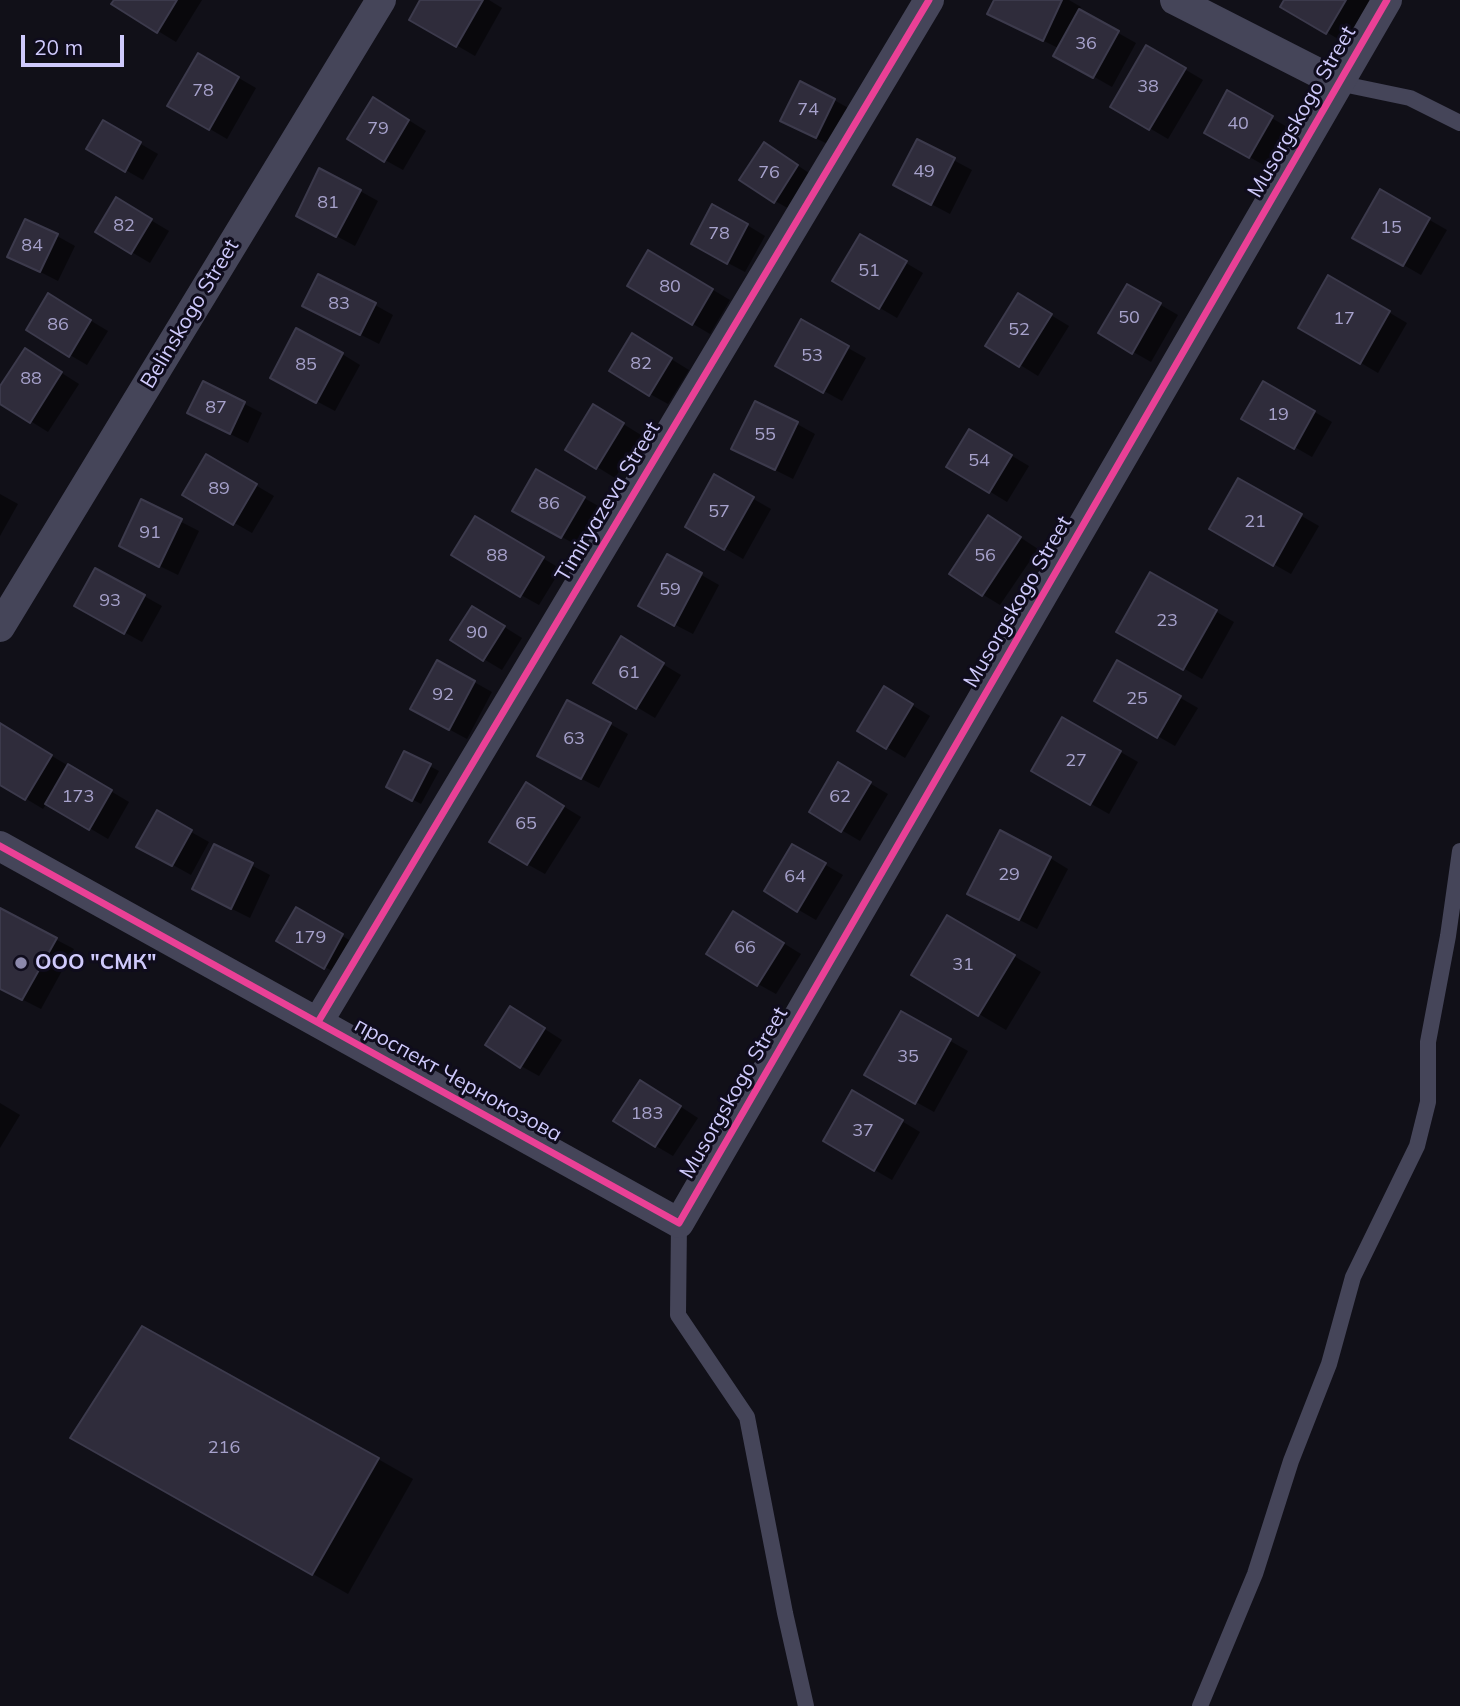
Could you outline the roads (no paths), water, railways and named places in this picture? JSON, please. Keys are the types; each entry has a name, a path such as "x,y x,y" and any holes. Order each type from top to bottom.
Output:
{"street":[{"name":"Belinskogo Street","path":"0,627 381,0"},
{"name":"Timiryazeva Street","path":"317,1022 929,0"},
{"path":"1175,0 1338,83"},
{"name":"Musorgskogo Street","path":"679,1223 1387,0"},
{"name":"проспект Чернокозова","path":"0,846 679,1223"}],"lane":[{"path":"1338,83 1410,98 1460,123"},
{"path":"1200,1706 1255,1574 1291,1461 1329,1364 1353,1277 1416,1146 1428,1102 1428,1042 1448,936 1460,851"},
{"path":"679,1223 678,1315 747,1417 785,1614 806,1706"}],"place":[{"name":"ООО \"СМК\"","path":"21,963"}]}
